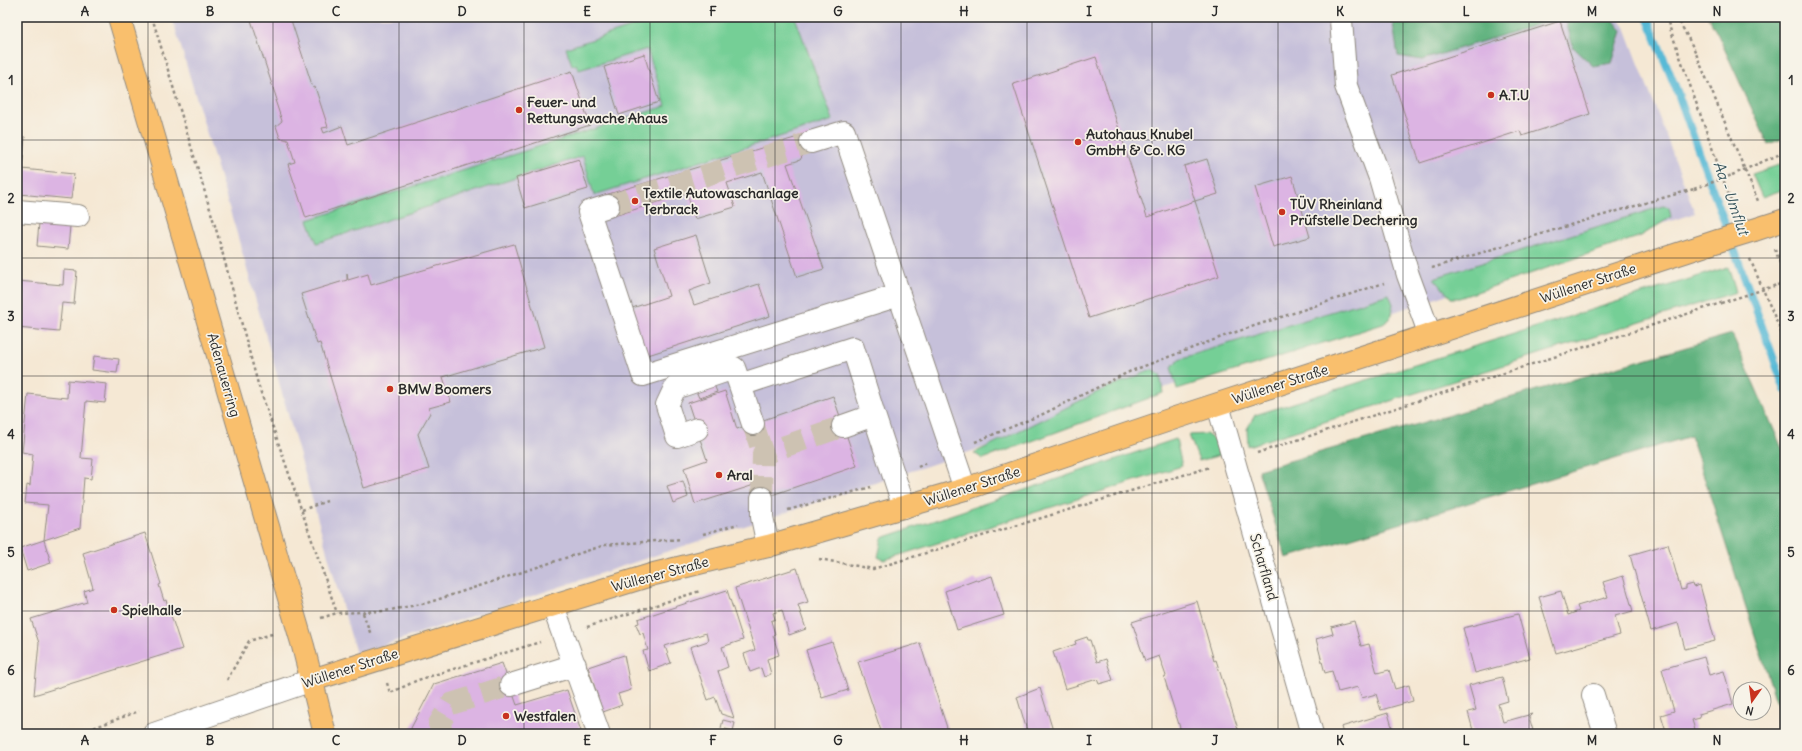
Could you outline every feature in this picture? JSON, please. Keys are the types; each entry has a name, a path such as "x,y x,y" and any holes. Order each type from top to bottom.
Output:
{"main road":[{"name":"Adenauerring","path":"119,17 312,680 325,734"},
{"name":"Wüllener Straße","path":"312,680 654,574 768,546 965,489 1430,335 1769,225"}],"street":[{"path":"1339,17 1342,20 1346,86 1380,178 1408,275 1430,335"},
{"path":"811,142 844,132 965,489"},
{"path":"608,206 589,212 643,375 899,295"},
{"path":"17,211 78,216"},
{"path":"740,385 854,348 904,507"},
{"path":"697,429 677,436 667,405 675,388 734,368 753,424"},
{"name":"Scharfland","path":"1218,405 1306,732"},
{"path":"843,426 874,415"},
{"path":"762,498 762,517 768,546"},
{"path":"553,606 599,734"},
{"path":"511,685 575,665"},
{"name":"Wüllener Straße","path":"154,734 312,680"},
{"path":"1593,695 1605,734"}],"path":[{"path":"152,17 216,229 258,384 337,612"},
{"path":"1666,17 1735,213"},
{"path":"1677,17 1694,50 1769,225"},
{"path":"1408,275 1694,189 1732,175 1785,152"},
{"path":"1749,257 1785,341"},
{"path":"814,558 873,569 1189,472 1233,461 1785,283"},
{"path":"302,510 327,502"},
{"path":"390,694 418,680 705,589"},
{"path":"222,682 229,679 249,642"},
{"path":"77,734 142,710"}],"shaded area":[{"path":"172,17 1617,17 1625,27 1695,213 356,654 237,234"}],"green space":[{"path":"662,17 795,17 833,120 594,195 583,156 317,243 308,220 666,106 647,49 579,70 577,65 572,65 566,48"},
{"path":"1392,17 1562,17 1422,60 1398,56"},
{"path":"1565,17 1611,17 1622,31 1612,63 1593,66 1573,47"},
{"path":"1708,17 1785,17 1785,138 1768,144 1718,35"},
{"path":"1785,163 1785,189 1762,197 1752,174"},
{"path":"1663,206 1669,207 1671,217 1641,236 1459,298 1451,298 1434,278"},
{"path":"1728,267 1736,292 1248,446 1247,429 1255,415"},
{"path":"1389,294 1393,304 1390,319 1383,324 1177,389 1171,367 1179,359"},
{"path":"1732,334 1785,455 1785,729 1772,688 1772,681 1770,681 1691,436 1286,558 1258,470"},
{"path":"1152,370 1160,375 1163,393 983,459 974,453 1102,390"},
{"path":"1206,434 1223,446 1224,454 1199,461 1189,435"},
{"path":"1176,439 1182,466 884,560 878,557 882,538"}],"building":[{"name":"Feuer- und Rettungswache Ahaus","path":"250,17 290,17 313,88 315,87 328,127 322,128 324,133 342,126 348,145 572,71 590,125 306,218 288,164 295,162 288,140 280,138 276,126 282,121 275,100 277,100"},
{"name":"A.T.U","path":"1560,21 1590,114 1522,136 1520,131 1420,163 1392,75"},
{"path":"644,54 659,102 619,115 604,67"},
{"name":"Autohaus Knubel GmbH & Co. KG","path":"1096,57 1147,217 1195,201 1219,276 1089,318 1013,84"},
{"name":"Textile Autowaschanlage Terbrack","path":"808,134 811,142 800,160 787,164 824,269 797,277 762,172 727,183 735,207 695,219 687,193 611,217 605,195"},
{"path":"17,137 25,137 22,169 74,174 71,199 19,194 19,188 17,187"},
{"path":"579,159 588,189 525,208 516,178"},
{"path":"1207,159 1218,194 1195,201 1184,166"},
{"name":"TÜV Rheinland Prüfstelle Dechering","path":"1292,176 1310,237 1273,247 1255,187"},
{"path":"39,223 70,226 68,249 37,246"},
{"path":"696,235 711,283 689,291 694,305 759,284 770,316 645,356 629,309 669,296 654,248"},
{"name":"BMW Boomers","path":"514,244 544,347 443,377 451,402 429,408 430,413 418,434 429,469 364,488 320,343 317,344 301,294 347,280 347,274 348,280 368,274 371,285"},
{"path":"64,270 77,271 74,304 62,303 59,332 17,328 17,281 63,285"},
{"path":"94,356 119,359 117,373 92,370"},
{"path":"68,380 107,384 105,403 86,401 81,458 93,459 91,479 84,478 80,528 44,540 48,505 25,503 27,485 30,486 33,454 22,452 28,394 67,398"},
{"path":"713,382 717,392 699,398 695,388"},
{"path":"725,391 737,429 833,396 857,466 760,499 754,481 751,486 695,504 684,468 707,460 688,403"},
{"path":"683,481 688,497 673,503 667,486"},
{"name":"Spielhalle","path":"145,533 161,584 159,585 164,601 166,600 182,649 34,695 39,643 31,619 87,602 84,591 93,588 83,553"},
{"path":"44,540 51,563 27,571 20,548"},
{"path":"1668,544 1681,590 1686,589 1686,586 1693,584 1694,587 1700,585 1715,641 1685,649 1678,623 1651,631 1630,555"},
{"path":"797,568 808,602 798,605 806,629 789,635 782,610 773,613 775,619 771,621 775,634 773,635 779,655 767,659 771,674 764,677 761,668 750,672 744,654 755,650 735,588"},
{"path":"992,576 1004,615 957,630 945,591 976,579 977,581"},
{"path":"1623,576 1633,611 1615,616 1620,635 1556,653 1539,597 1561,591 1568,615 1579,611 1577,606 1608,597 1603,582"},
{"path":"727,590 743,640 722,647 728,667 718,671 734,718 721,714 715,697 708,700 690,647 708,641 706,633 665,646 671,663 649,671 643,651 648,650 643,633 640,634 636,624 639,623 638,619"},
{"path":"1197,601 1214,661 1216,660 1239,732 1233,734 1182,734 1159,656 1145,661 1132,622"},
{"path":"1518,614 1530,658 1475,673 1463,628"},
{"path":"1354,621 1361,646 1369,644 1377,673 1389,670 1395,689 1409,685 1413,701 1381,710 1376,694 1362,698 1358,687 1338,692 1332,671 1325,673 1316,639 1333,634 1331,627"},
{"path":"1087,637 1088,640 1090,640 1097,662 1106,659 1113,680 1099,684 1097,679 1065,689 1053,652 1076,644 1075,641"},
{"path":"832,642 848,690 822,698 806,650"},
{"path":"920,643 949,734 882,734 858,662"},
{"path":"624,655 631,690 618,694 622,705 603,712 588,667"},
{"path":"1704,657 1709,675 1724,671 1732,704 1699,714 1700,718 1692,720 1696,733 1701,732 1702,734 1667,734 1661,715 1674,711 1662,669"},
{"path":"502,663 517,705 567,690 582,734 413,734 411,728 434,684"},
{"path":"1502,677 1508,701 1498,704 1503,722 1532,714 1529,717 1534,734 1474,734 1468,712 1476,710 1469,685"},
{"path":"1040,688 1054,734 1028,734 1017,697"},
{"path":"1388,713 1394,734 1343,734 1341,727"},
{"path":"723,720 735,723 733,731 721,728"}],"waterway":[{"name":"Aa - Umflut","path":"1647,17 1677,91 1785,390"}],"tunnel":[{"path":"608,206 811,142"},
{"path":"753,424 763,454"},
{"path":"762,498 763,454 843,426"},
{"path":"443,734 439,724 451,704 511,685"}],"place":[{"name":"A.T.U","path":"1491,95"},
{"name":"Feuer- und Rettungswache Ahaus","path":"519,110"},
{"name":"Autohaus Knubel GmbH & Co. KG","path":"1078,142"},
{"name":"Textile Autowaschanlage Terbrack","path":"635,201"},
{"name":"TÜV Rheinland Prüfstelle Dechering","path":"1282,212"},
{"name":"BMW Boomers","path":"390,389"},
{"name":"Aral","path":"719,475"},
{"name":"Spielhalle","path":"114,610"},
{"name":"Westfalen","path":"506,716"}]}
